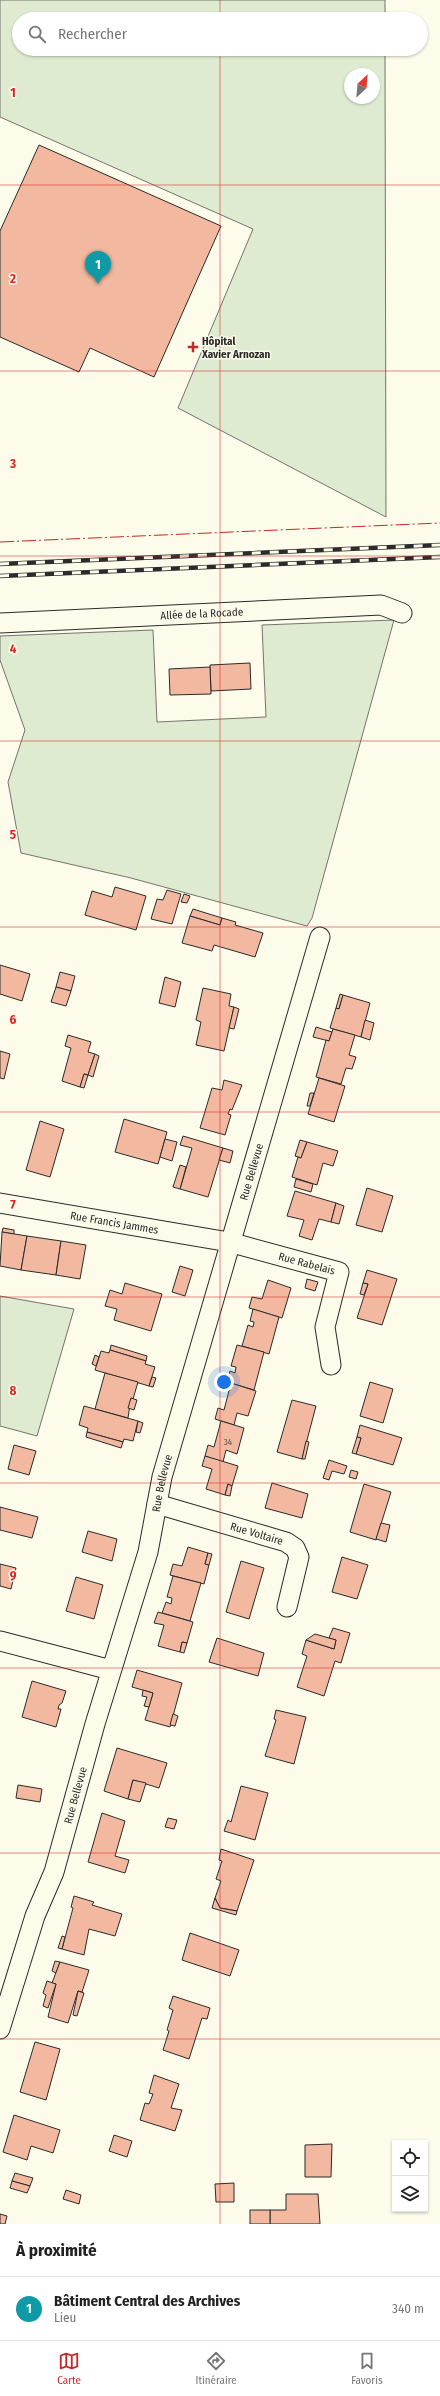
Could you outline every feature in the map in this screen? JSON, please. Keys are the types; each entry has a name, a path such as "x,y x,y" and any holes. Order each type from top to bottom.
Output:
{"street":[{"name":"Allée de la Rocade","path":"0,623 381,605 402,613"},
{"name":"Rue Bellevue","path":"0,2029 35,1916 54,1872 112,1670 148,1552 162,1477 229,1242 320,937"},
{"name":"Rue Francis Jammes","path":"0,1203 229,1242"},
{"name":"Rue Rabelais","path":"229,1242 339,1272 324,1327 331,1365"},
{"name":"Rue Voltaire","path":"157,1504 286,1542 295,1548 299,1557 287,1607"},
{"path":"0,1641 112,1670"}],"green space":[{"path":"0,0 385,0 385,12 12,12 12,56 385,56 386,517 178,408 253,229 0,117"},
{"path":"394,620 312,918 307,926 131,878 21,853 8,782 25,730 0,660 0,636 153,630 157,722 266,717 262,625"},
{"path":"0,1296 74,1309 37,1436 0,1426"}],"building":[{"path":"39,145 221,226 154,377 90,348 79,372 0,337 0,231"},
{"path":"250,663 251,689 211,691 210,665"},
{"path":"210,667 211,694 170,695 169,669"},
{"path":"115,887 146,896 136,930 85,915 92,891 112,897"},
{"path":"167,890 181,894 172,924 151,919 157,899 163,900"},
{"path":"184,894 190,896 187,903 181,902"},
{"path":"193,909 222,918 220,925 190,916"},
{"path":"190,916 220,925 222,918 236,922 235,925 263,933 255,957 214,945 212,951 182,943"},
{"path":"0,965 30,974 22,1001 0,994"},
{"path":"60,972 75,976 71,991 56,987"},
{"path":"165,977 181,982 175,1007 159,1003"},
{"path":"56,987 71,991 66,1006 51,1002"},
{"path":"203,988 231,994 229,1006 234,1007 224,1051 196,1045 201,1022 196,1020"},
{"path":"340,994 343,995 339,1009 336,1008"},
{"path":"343,995 370,1003 361,1037 330,1028 336,1008 339,1009"},
{"path":"234,1007 239,1009 234,1029 229,1028"},
{"path":"365,1020 374,1023 370,1040 361,1037"},
{"path":"316,1027 332,1032 329,1041 313,1037"},
{"path":"333,1029 355,1035 349,1055 356,1057 352,1069 346,1068 341,1084 316,1077 326,1040 329,1041"},
{"path":"68,1035 91,1042 88,1052 95,1054 88,1075 84,1074 80,1087 62,1081 71,1048 65,1046"},
{"path":"0,1051 10,1054 4,1079 0,1078"},
{"path":"95,1054 99,1056 93,1077 88,1075"},
{"path":"84,1074 88,1075 84,1088 80,1087"},
{"path":"319,1078 345,1086 334,1122 308,1114"},
{"path":"224,1080 242,1085 232,1110 230,1109 228,1114 231,1115 225,1135 200,1128 212,1088 222,1090"},
{"path":"310,1093 314,1093 310,1106 307,1106"},
{"path":"124,1119 167,1132 158,1164 115,1152"},
{"path":"40,1121 64,1129 50,1177 26,1170"},
{"path":"183,1136 223,1148 208,1197 180,1189 192,1148 180,1145"},
{"path":"165,1139 177,1142 172,1161 160,1157"},
{"path":"300,1140 307,1142 301,1158 295,1156"},
{"path":"307,1142 338,1151 333,1166 323,1163 317,1185 292,1177 298,1157 301,1158"},
{"path":"223,1148 233,1151 230,1163 219,1160"},
{"path":"180,1165 186,1167 180,1189 173,1187"},
{"path":"296,1179 313,1184 311,1192 294,1187"},
{"path":"367,1188 393,1196 382,1232 356,1225"},
{"path":"295,1191 336,1203 331,1222 319,1219 312,1240 299,1236 304,1220 287,1216"},
{"path":"336,1203 344,1206 339,1224 331,1222"},
{"path":"3,1228 14,1230 14,1234 2,1232"},
{"path":"2,1232 27,1236 21,1270 0,1266"},
{"path":"27,1236 61,1241 56,1275 21,1270"},
{"path":"61,1241 86,1245 80,1279 56,1275"},
{"path":"180,1266 193,1270 185,1296 172,1292"},
{"path":"367,1270 397,1279 382,1325 357,1318 368,1284 363,1283"},
{"path":"307,1279 318,1282 315,1291 305,1288"},
{"path":"268,1280 291,1288 282,1318 249,1308 252,1297 262,1299"},
{"path":"125,1283 162,1294 151,1331 114,1320 117,1309 105,1306 110,1290 122,1294"},
{"path":"363,1283 368,1284 364,1295 360,1294"},
{"path":"253,1309 279,1317 269,1354 242,1346 248,1325 253,1327 254,1322 250,1321"},
{"path":"111,1345 147,1356 146,1361 110,1350"},
{"path":"237,1345 264,1352 254,1390 227,1382 230,1371 235,1373 236,1367 231,1366"},
{"path":"110,1350 146,1361 145,1364 155,1367 149,1386 95,1370 101,1351 109,1353"},
{"path":"95,1355 99,1357 96,1366 92,1364"},
{"path":"105,1373 138,1382 133,1399 131,1398 128,1418 95,1409"},
{"path":"152,1377 156,1378 153,1387 149,1386"},
{"path":"370,1382 393,1389 383,1423 360,1416"},
{"path":"231,1383 256,1391 248,1416 237,1413 234,1425 215,1419 218,1408 224,1410"},
{"path":"131,1398 137,1400 134,1410 128,1408"},
{"path":"292,1400 316,1406 302,1459 277,1452"},
{"path":"84,1406 138,1421 133,1441 124,1439 123,1442 87,1432 88,1428 79,1425"},
{"path":"138,1421 143,1423 140,1433 136,1432"},
{"path":"221,1421 244,1428 237,1454 226,1450 223,1462 205,1456 208,1445 214,1447"},
{"path":"360,1425 402,1438 393,1465 356,1454 361,1438 357,1437"},
{"path":"87,1432 123,1442 121,1448 86,1437"},
{"path":"357,1437 361,1438 356,1454 352,1453"},
{"path":"306,1441 309,1442 305,1459 302,1459"},
{"path":"14,1445 36,1451 29,1475 8,1469"},
{"path":"205,1456 238,1466 232,1486 228,1484 225,1495 206,1489 212,1469 202,1466"},
{"path":"329,1460 347,1466 344,1474 332,1471 329,1480 323,1478"},
{"path":"351,1470 358,1472 356,1479 349,1477"},
{"path":"272,1483 308,1494 302,1518 265,1508"},
{"path":"228,1484 232,1486 230,1496 225,1495"},
{"path":"364,1484 391,1492 376,1540 350,1532"},
{"path":"0,1507 38,1517 32,1538 0,1530"},
{"path":"381,1523 390,1525 386,1542 376,1539"},
{"path":"88,1531 117,1539 112,1561 82,1552"},
{"path":"188,1547 208,1553 205,1564 209,1565 204,1584 170,1575 173,1564 182,1566"},
{"path":"208,1553 212,1554 209,1565 205,1564"},
{"path":"342,1557 368,1565 357,1599 332,1592"},
{"path":"241,1561 264,1568 249,1619 226,1612"},
{"path":"0,1564 16,1568 11,1589 0,1586"},
{"path":"173,1576 201,1583 190,1621 162,1613 166,1602 171,1604 172,1598 167,1597"},
{"path":"76,1577 103,1585 94,1619 66,1611"},
{"path":"158,1612 193,1622 187,1643 182,1642 180,1652 158,1646 164,1625 154,1623"},
{"path":"333,1628 350,1633 341,1663 335,1661 324,1696 297,1687 307,1656 302,1654 306,1640 334,1649 336,1640 329,1638"},
{"path":"315,1634 336,1640 334,1649 306,1640"},
{"path":"217,1638 264,1653 258,1676 209,1662"},
{"path":"182,1642 187,1643 184,1653 180,1652"},
{"path":"137,1670 182,1683 170,1727 145,1720 153,1693 132,1687"},
{"path":"32,1681 66,1691 62,1703 59,1705 58,1709 61,1709 56,1727 22,1717"},
{"path":"143,1690 153,1693 149,1707 144,1706 147,1697 142,1696"},
{"path":"276,1710 306,1717 294,1764 265,1756 276,1720 274,1719"},
{"path":"173,1714 178,1716 175,1726 170,1725"},
{"path":"117,1748 167,1763 159,1788 133,1780 128,1799 104,1791"},
{"path":"133,1780 146,1783 140,1802 128,1799"},
{"path":"18,1785 42,1789 40,1802 16,1798"},
{"path":"241,1786 268,1793 255,1840 224,1831 228,1820 231,1822"},
{"path":"102,1813 125,1821 115,1856 129,1860 125,1873 88,1862"},
{"path":"168,1818 177,1820 174,1829 165,1827"},
{"path":"221,1849 254,1860 237,1911 220,1908 215,1898 221,1881 216,1879 222,1861 219,1860"},
{"path":"74,1896 94,1902 92,1905 122,1914 115,1936 89,1929 84,1955 62,1949 73,1908 71,1907"},
{"path":"215,1898 220,1908 237,1911 236,1915 212,1908"},
{"path":"190,1933 239,1950 230,1976 182,1960"},
{"path":"62,1936 65,1937 62,1949 58,1948"},
{"path":"55,1961 60,1962 56,1973 52,1971"},
{"path":"60,1962 89,1970 82,1992 78,1991 68,2023 48,2017 56,1984 52,1983"},
{"path":"47,1981 56,1984 48,2008 43,2006 46,1995 43,1993"},
{"path":"78,1991 84,1993 77,2016 73,2015"},
{"path":"173,1996 210,2008 207,2019 202,2018 189,2059 163,2050 169,2031 167,2030 173,2010 169,2008"},
{"path":"35,2042 60,2049 46,2100 20,2092"},
{"path":"154,2075 179,2084 171,2108 182,2110 175,2131 140,2120 145,2103 149,2104 153,2094 149,2093"},
{"path":"14,2115 60,2130 53,2153 31,2146 27,2160 3,2152"},
{"path":"114,2135 132,2141 127,2157 109,2151"},
{"path":"332,2144 331,2177 305,2177 305,2145"},
{"path":"15,2173 33,2178 30,2186 12,2181"},
{"path":"12,2181 30,2186 27,2193 10,2188"},
{"path":"234,2183 234,2202 216,2202 215,2184"},
{"path":"66,2190 81,2195 79,2204 63,2199"},
{"path":"286,2194 318,2194 320,2224 270,2224 270,2210 286,2210"},
{"path":"250,2210 270,2210 270,2224 250,2224"},
{"path":"0,2214 7,2216 5,2224 0,2224"}],"railway":[{"path":"0,564 440,545"},
{"path":"0,576 440,557"}],"power":[{"path":"0,542 440,523"}],"place":[{"name":"Bâtiment Central des Archives","path":"98,284"},
{"name":"Hôpital Xavier Arnozan","path":"193,347"}]}
